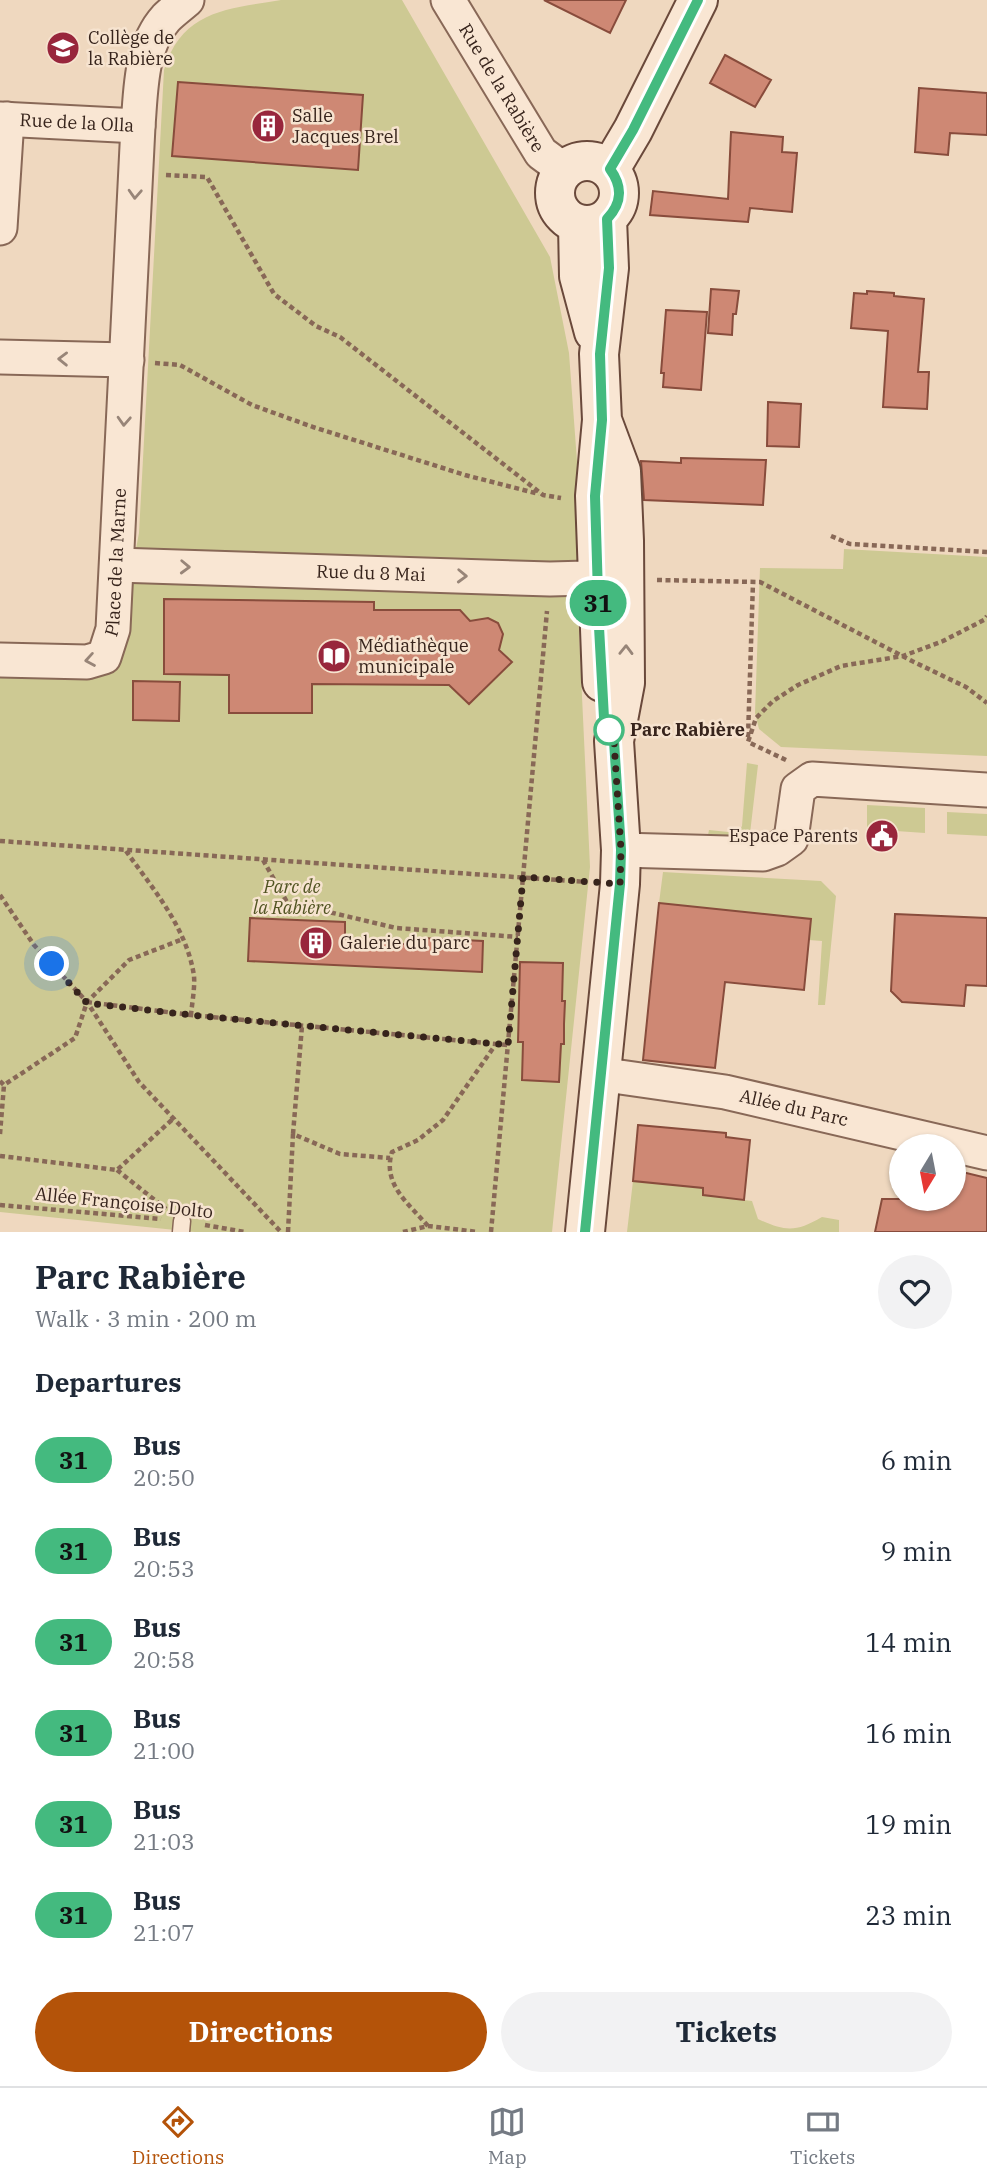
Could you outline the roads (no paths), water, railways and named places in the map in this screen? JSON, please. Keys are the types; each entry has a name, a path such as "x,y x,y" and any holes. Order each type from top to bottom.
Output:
{"main road":[{"path":"610,169 633,130 698,0"},
{"path":"592,161 610,169 619,186 620,195 613,212 592,222 562,214 557,206 555,187 564,170 572,164 592,161"},
{"path":"592,222 579,276 600,354 602,420 595,496 625,578"},
{"path":"585,1232 620,867 614,741 604,718 625,578 621,471 602,420"}],"street":[{"name":"Rue de la Olla","path":"3,119 138,126 143,69 151,42 165,19 187,0"},
{"name":"Rue de la Rabière","path":"448,0 541,153 564,170"},
{"path":"0,228 3,119"},
{"name":"Place de la Marne","path":"0,660 88,662 104,657 113,629 138,126"},
{"path":"0,357 127,360"},
{"name":"Rue du 8 Mai","path":"117,565 550,579 625,578"},
{"path":"620,867 763,853 777,849 791,839 798,789 812,779 987,790"},
{"name":"Allée du Parc","path":"599,1074 725,1092 987,1153"}],"place":[{"name":"Collège de la Rabière","path":"63,48"},
{"name":"Salle Jacques Brel","path":"268,126"},
{"name":"Médiathèque municipale","path":"334,656"},
{"name":"Parc Rabière","path":"609,730"},
{"name":"Espace Parents","path":"882,836"},
{"name":"Galerie du parc","path":"316,943"}],"park label":[{"name":"Parc de la Rabière","path":"292,897"}]}
